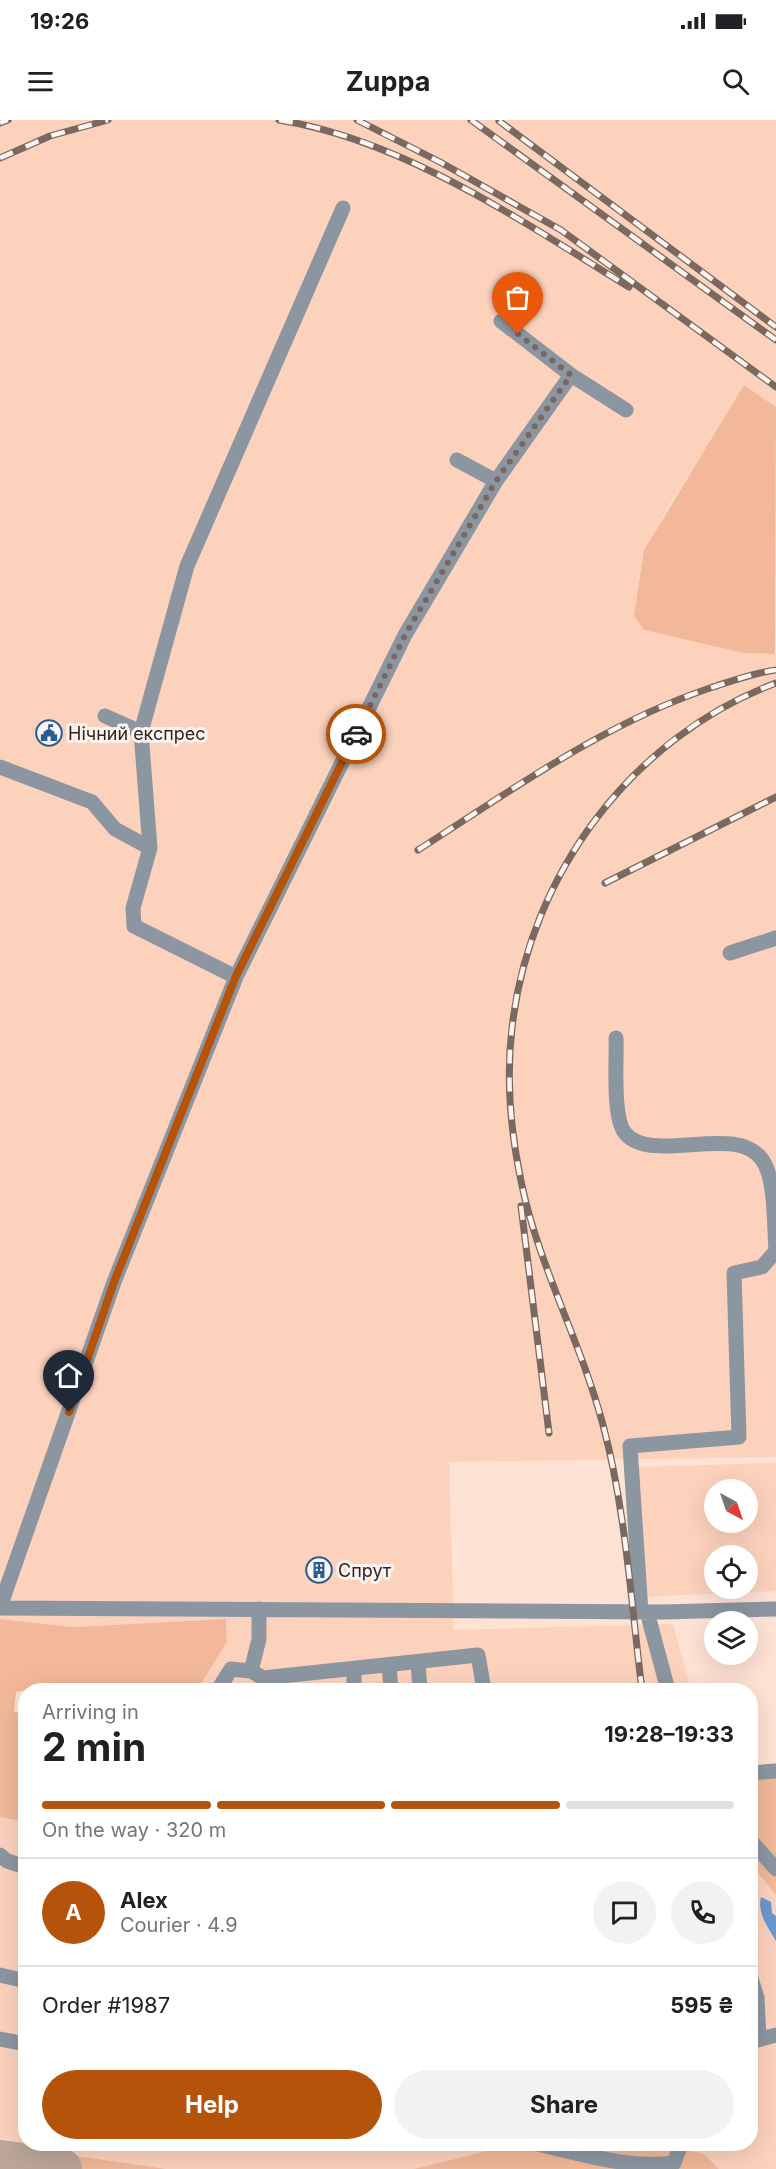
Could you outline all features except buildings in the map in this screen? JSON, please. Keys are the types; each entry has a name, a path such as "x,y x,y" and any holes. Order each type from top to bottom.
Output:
{"street":[{"path":"236,976 134,926 134,908 150,848 141,732 187,567 343,208"},
{"path":"501,321 571,375 626,410"},
{"path":"571,375 496,481 405,635 236,976 114,1282 0,1607 644,1612 776,1609"},
{"path":"457,460 496,481"},
{"path":"105,716 141,732"},
{"path":"0,767 92,802 115,829 150,848"},
{"path":"729,953 776,938"},
{"path":"616,1038 618,1116 625,1133 638,1143 669,1146 739,1143 763,1160 771,1188 776,1251 762,1267 734,1273 739,1437 630,1446 644,1612 666,1683"},
{"path":"251,1671 259,1639 259,1609"},
{"path":"222,1683 231,1669 251,1671 263,1678 478,1655 482,1683"},
{"path":"418,1662 420,1683"},
{"path":"389,1665 390,1683"},
{"path":"354,1669 354,1683"},
{"path":"758,1772 776,1771"},
{"path":"758,1849 776,1869"},
{"path":"0,1855 18,1864"},
{"path":"0,1975 18,1979"},
{"path":"758,2039 776,2035"},
{"path":"0,2039 18,2042"},
{"path":"568,2151 633,2166 674,2163 678,2151"}],"shaded area":[{"path":"0,120 776,120 776,407 744,386 670,504 644,550 644,630 743,653 776,654 776,1457 449,1462 454,1630 673,1624 689,1683 201,1683 227,1642 226,1619 73,1627 0,1619"},
{"path":"744,385 776,407 775,654 743,653 644,630 634,616 644,550"},
{"path":"776,1463 776,1591 758,1592 758,1545 704,1545 704,1594 642,1597 633,1467"},
{"path":"0,1619 73,1627 226,1619 227,1642 201,1683 18,1683 14,1712 18,1712 18,1820 0,1817"},
{"path":"776,1766 776,1895 758,1873 758,1767"},
{"path":"0,1817 18,1820 18,2151 758,2151 758,1873 776,1895 776,2169 0,2169"},
{"path":"0,2145 18,2148 18,2151 42,2151 166,2169 0,2169"},
{"path":"487,2151 690,2151 704,2154 719,2169 414,2169"}],"water":[{"path":"761,1897 771,1902 772,1913 776,1916 776,1941 762,1914"}],"taxiway":[{"path":"0,2161 61,2169"}],"railway":[{"path":"0,123 8,120"},
{"path":"0,158 50,136 108,120"},
{"path":"279,120 326,130 372,145 417,164 505,211 629,287"},
{"path":"357,120 440,162 561,230 776,387"},
{"path":"471,120 776,340"},
{"path":"499,121 776,327"},
{"path":"418,850 559,760 632,720 710,688 776,670"},
{"path":"641,1683 623,1524 611,1458 594,1394 538,1243 521,1181 510,1105 509,1066 512,1028 522,971 540,917 565,866 596,818 634,776 676,738 724,707 776,683"},
{"path":"605,883 776,797"},
{"path":"521,1206 549,1433"}],"way so far":[{"path":"356,734 405,635 496,481 571,375 518,334"}],"place":[{"name":"Нічний експрес","path":"49,733"},
{"name":"Спрут","path":"319,1570"}],"route":[{"path":"69,1412 114,1282 236,976 356,734"}]}
